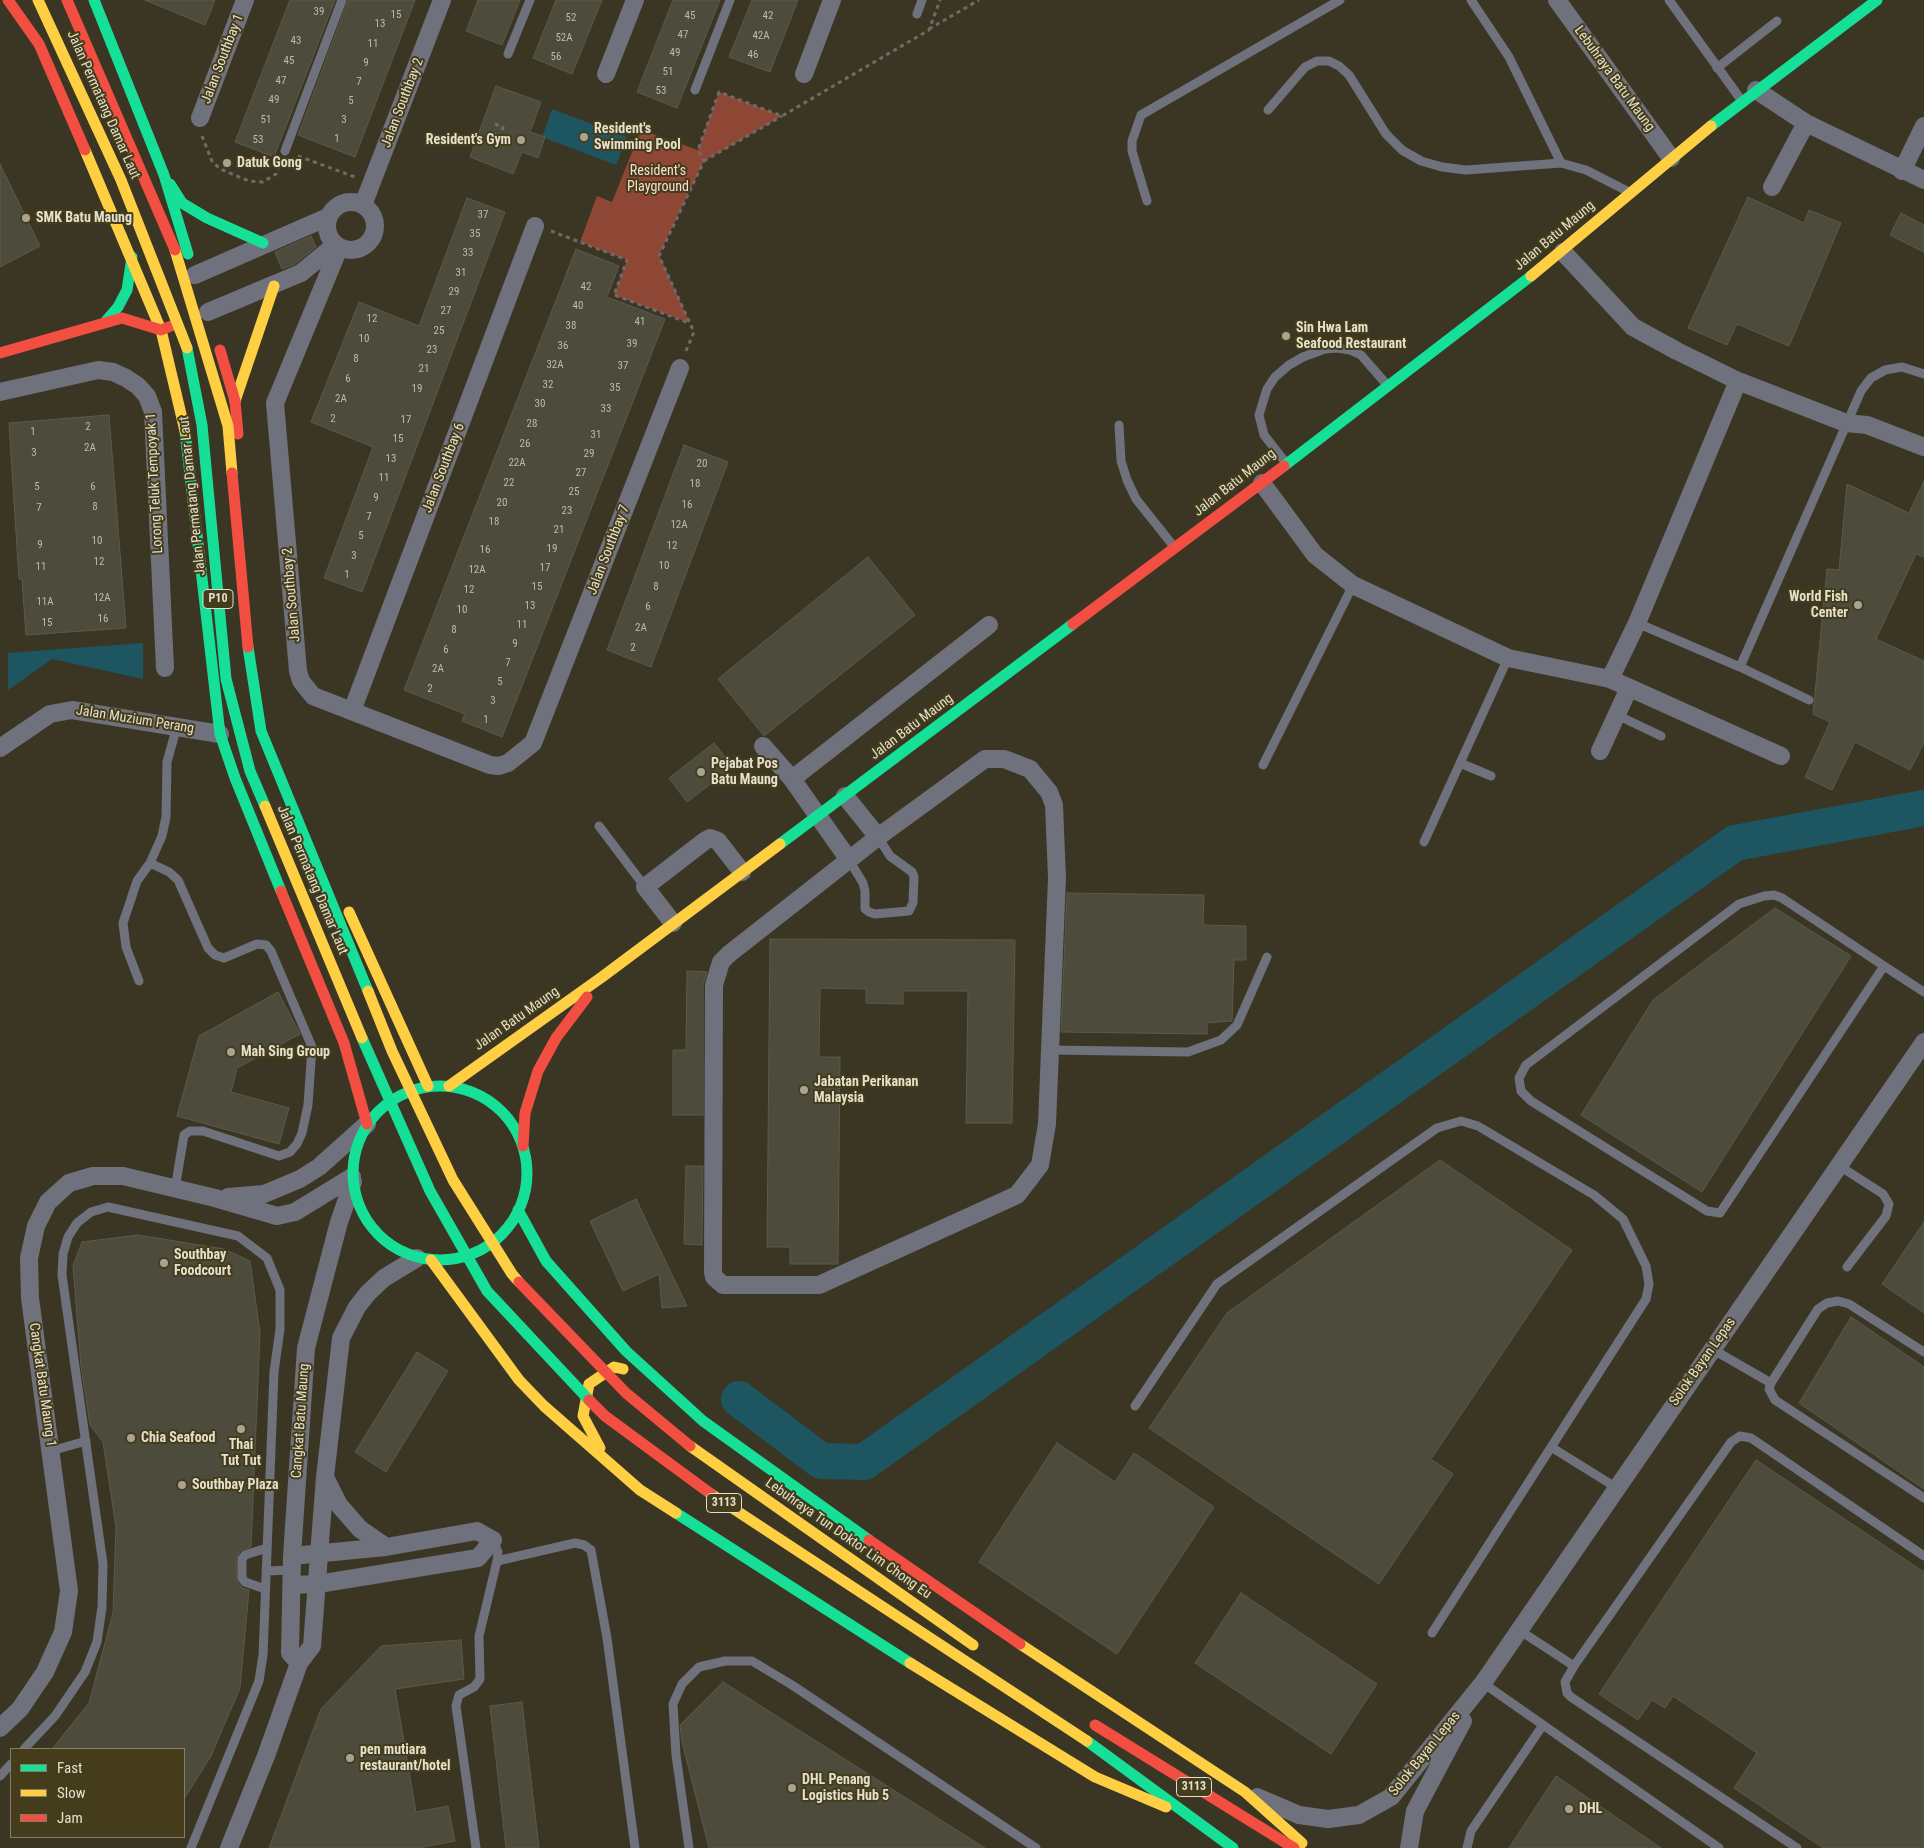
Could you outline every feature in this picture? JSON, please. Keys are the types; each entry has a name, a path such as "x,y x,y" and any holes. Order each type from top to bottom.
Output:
{"main road":[{"path":"8,0 39,44 132,256 161,330 184,423 220,734 235,778 344,1043 367,1124"},
{"name":"Jalan Permatang Damar Laut","path":"38,0 121,180 190,356 202,425 226,679 250,771 368,1051 430,1191"},
{"name":"Jalan Permatang Damar Laut","path":"68,0 180,262 228,426 244,618 261,731 392,1051 453,1180"},
{"path":"94,0 164,175 203,299"},
{"name":"Jalan Batu Maung","path":"450,1086 602,977 1262,483 1563,252 1629,192 1742,101 1877,0"},
{"path":"164,175 182,203 207,218 264,243"},
{"path":"106,321 118,307 127,290 132,256"},
{"path":"235,401 274,286"},
{"path":"148,294 203,299"},
{"path":"122,318 148,294"},
{"path":"161,330 203,299"},
{"path":"4,349 122,318 161,330"},
{"path":"216,340 235,401 258,628"},
{"path":"262,656 267,704 285,770 428,1086"},
{"name":"Jalan Batu Maung","path":"523,1146 525,1113 538,1071 556,1038 602,977"},
{"path":"428,1086 450,1086 474,1092 497,1106 514,1126 523,1146 527,1168 525,1189 518,1210 507,1228 491,1243 472,1254 452,1260 424,1259 392,1246 372,1228 358,1204 353,1179 356,1149 367,1124 384,1106 404,1092 428,1086"},
{"name":"Lebuhraya Tun Doktor Lim Chong Eu","path":"453,1180 512,1274 626,1394 705,1458 987,1654"},
{"name":"3113","path":"430,1191 488,1291 542,1352 605,1416 691,1482 1087,1741 1196,1819 1233,1848"},
{"path":"518,1210 546,1262 626,1351 703,1421 884,1551 1048,1663 1245,1792 1307,1848"},
{"path":"424,1259 519,1380 544,1406 640,1490 949,1688 1095,1777 1196,1819"},
{"path":"605,1459 583,1416 589,1384 614,1367 651,1374"},
{"name":"3113","path":"1091,1722 1294,1848"}],"street":[{"name":"Jalan Southbay 1","path":"200,118 245,0"},
{"name":"Jalan Southbay 2","path":"363,205 442,0"},
{"path":"606,74 635,0"},
{"path":"804,74 832,0"},
{"name":"Lebuhraya Batu Maung","path":"1557,0 1671,158"},
{"path":"1756,90 1806,123 1924,180"},
{"path":"1772,187 1806,123"},
{"path":"1902,171 1924,126"},
{"path":"203,299 264,243 328,217 339,205 355,202 363,205 372,215 375,228 374,235 359,249 346,250 337,247 327,232 328,217"},
{"name":"Jalan Southbay 6","path":"352,711 536,226"},
{"name":"Jalan Southbay 2","path":"337,247 276,403 298,671 301,681 313,696 490,765 499,766 525,752 533,743 538,732"},
{"path":"203,299 274,286 301,273 337,247"},
{"path":"1563,252 1633,326 1677,351 1738,381 1846,423 1867,425 1924,447"},
{"name":"Jalan Southbay 7","path":"538,732 680,368"},
{"name":"Lorong Teluk Tempoyak 1","path":"0,392 98,370 113,372 126,378 138,386 147,396 153,412 166,668"},
{"path":"1610,679 1637,623 1738,381"},
{"path":"1262,483 1315,555 1353,585 1508,658 1610,679 1781,756"},
{"path":"792,779 989,625"},
{"path":"1600,751 1629,688"},
{"name":"Jalan Muzium Perang","path":"0,748 50,714 72,710 220,734"},
{"path":"762,746 792,779 849,860"},
{"path":"985,759 1004,759 1019,763 1030,769 1040,778 1049,792 1056,818 1057,878 1047,1124 1040,1164 1017,1195 819,1285 728,1286 718,1282 713,1272 714,995 716,973 729,954 849,860 985,759"},
{"path":"845,796 878,837"},
{"path":"673,923 645,888 710,838 718,841 742,872"},
{"name":"Solok Bayan Lepas","path":"1245,1792 1299,1815 1328,1819 1359,1815 1391,1797 1483,1683 1838,1166 1921,1052"},
{"name":"Cangkat Batu Maung 1","path":"215,1198 264,1194 294,1182 319,1167 367,1124"},
{"name":"Cangkat Batu Maung 1","path":"0,1728 20,1709 45,1672 63,1632 69,1591 30,1298 29,1258 36,1226 48,1202 69,1183 93,1176 123,1176 215,1198 276,1216 296,1212 353,1179"},
{"name":"Cangkat Batu Maung","path":"299,1663 290,1653 292,1570 306,1348 339,1222 353,1179"},
{"name":"Cangkat Batu Maung","path":"229,1848 266,1756 299,1663 312,1646 325,1477 341,1338 357,1307 368,1293 384,1278 424,1259"},
{"path":"325,1477 339,1505 354,1523 386,1547"},
{"path":"476,1531 493,1540 478,1558 318,1584 292,1570 319,1554 386,1547 476,1531"},
{"name":"Solok Bayan Lepas","path":"1409,1848 1415,1811 1483,1683"}],"lane":[{"path":"0,4 8,0"},
{"path":"285,152 342,0"},
{"path":"508,54 530,0"},
{"path":"696,90 730,0"},
{"path":"917,14 922,0"},
{"path":"1147,200 1132,151 1132,141 1141,114 1340,0"},
{"path":"1471,0 1509,57 1561,163"},
{"path":"1669,0 1742,101"},
{"path":"1718,68 1777,21"},
{"path":"1268,110 1305,67 1317,61 1329,61 1339,66 1349,75 1386,134 1402,150 1421,161 1442,167 1466,170 1561,163 1586,170 1629,192"},
{"path":"1286,463 1264,435 1259,415 1267,389 1275,377 1289,365 1303,357 1325,349 1350,350 1361,355 1389,386"},
{"path":"1740,667 1861,391 1871,378 1885,370 1902,367 1924,374"},
{"path":"1119,425 1122,461 1127,480 1136,499 1175,549"},
{"path":"1263,765 1353,585"},
{"path":"1637,623 1740,667 1809,700"},
{"path":"1424,842 1508,658"},
{"path":"1617,715 1661,736"},
{"path":"139,981 126,947 123,923 137,881 150,863 162,836 166,817 167,762 177,726"},
{"path":"1460,763 1491,776"},
{"path":"598,826 645,888"},
{"path":"849,860 863,883 865,909 869,912 909,911 913,903 912,872 890,856 878,837"},
{"path":"150,863 169,872 178,880 208,948 215,955 224,958 257,944 266,945 272,951 312,1047 308,1105 302,1133 297,1144 290,1152 279,1156 203,1131 190,1131 184,1135 175,1189"},
{"path":"1884,966 1720,1213 1714,1214 1706,1211 1531,1101 1521,1091 1519,1078 1526,1065 1739,904 1764,896 1782,898 1924,992"},
{"path":"1050,1050 1188,1052 1221,1040 1237,1025 1267,958"},
{"path":"1135,1406 1217,1284 1437,1128 1461,1121 1478,1126 1594,1195 1623,1219 1646,1266 1649,1284 1646,1299 1432,1633"},
{"path":"1838,1166 1883,1194 1889,1204 1886,1216 1847,1267"},
{"path":"25,1748 55,1716 85,1672 97,1642 102,1607 103,1564 62,1276 63,1254 68,1238 77,1223 92,1212 108,1206 238,1236 267,1258 280,1290 280,1330 274,1372 263,1655 258,1681 191,1848"},
{"path":"1924,1352 1849,1304 1838,1301 1826,1303 1818,1309 1769,1389 1775,1400 1924,1498"},
{"path":"1712,1349 1771,1383"},
{"path":"1797,1848 1571,1697 1567,1693 1565,1682 1574,1666 1730,1442 1740,1436 1751,1438 1924,1556"},
{"path":"51,1451 86,1441"},
{"path":"1551,1447 1616,1488"},
{"path":"476,1848 457,1701 459,1695 474,1688 480,1678 479,1636 498,1552 493,1540"},
{"path":"497,1561 575,1543 584,1545 591,1550 607,1638 635,1848"},
{"path":"265,1590 245,1582 242,1578 242,1559 245,1555 267,1548"},
{"path":"266,1571 292,1570"},
{"path":"1519,1630 1574,1666"},
{"path":"690,1848 676,1755 673,1704 682,1684 699,1667 725,1661 752,1661 792,1685 1036,1848"},
{"path":"1483,1683 1719,1848"},
{"path":"1467,1848 1471,1831 1543,1725"},
{"path":"0,1776 10,1765"}],"path":[{"path":"929,30 940,0"},
{"path":"680,368 694,332 659,256 704,161 979,0"},
{"path":"704,161 698,150 719,92 782,116"},
{"path":"200,118 204,142 212,161 220,169 249,181 263,182 276,174 285,152 371,183"},
{"path":"492,134 500,137 503,127 495,124"},
{"path":"536,226 627,260 614,295 690,323"}],"green space":[{"name":"Resident's Playground","path":"719,92 782,116 704,161 659,255 690,323 614,295 627,260 580,242 597,196 612,202 641,130 698,150"}],"water":[{"name":"Resident's Swimming Pool","path":"552,109 627,137 616,165 542,137"},
{"path":"143,643 143,679 52,659 8,690 8,653"}],"building":[{"path":"145,0 215,0 205,25"},
{"path":"290,0 335,0 274,157 235,142"},
{"path":"348,0 415,0 355,157 298,135"},
{"path":"478,0 520,0 502,45 466,31"},
{"path":"556,0 602,0 572,74 533,58"},
{"path":"673,0 720,0 677,108 637,92"},
{"path":"752,0 798,0 770,72 729,57"},
{"path":"496,86 541,102 530,132 545,137 538,158 522,152 513,174 470,157"},
{"path":"0,164 40,246 0,267"},
{"path":"1748,197 1804,223 1809,210 1841,223 1789,346 1737,324 1727,345 1688,328"},
{"path":"467,198 505,212 362,592 324,578 373,447 311,422 359,302 419,326"},
{"path":"1901,213 1924,225 1924,252 1890,235"},
{"path":"311,236 316,247 295,264 282,269 275,252"},
{"path":"576,249 619,266 607,297 665,319 502,737 462,721 465,714 404,690"},
{"path":"109,415 126,628 26,635 22,579 19,579 9,423"},
{"path":"684,445 728,462 651,667 607,650"},
{"name":"World Fish Center","path":"1924,481 1924,557 1916,554 1876,639 1924,661 1924,743 1910,770 1855,742 1832,790 1805,777 1830,722 1813,714 1827,569 1839,570 1847,484 1909,513"},
{"path":"868,557 915,615 764,736 718,679"},
{"name":"Pejabat Pos Batu Maung","path":"714,743 733,767 687,802 669,778"},
{"path":"1067,893 1204,895 1203,925 1246,926 1246,960 1234,960 1232,1021 1207,1023 1207,1034 1061,1032"},
{"path":"1775,908 1851,956 1702,1192 1581,1115 1653,1000"},
{"name":"Jabatan Perikanan Malaysia","path":"770,939 1015,940 1012,1123 966,1123 968,991 903,991 903,1004 866,1003 866,989 820,988 819,1057 840,1057 838,1264 790,1264 790,1247 767,1247"},
{"path":"687,971 707,972 703,985 703,1115 673,1115 673,1050 686,1050"},
{"name":"Mah Sing Group","path":"278,992 300,1034 237,1068 231,1092 289,1108 279,1144 177,1116 199,1036"},
{"path":"1440,1160 1572,1250 1431,1459 1453,1474 1379,1584 1149,1428 1227,1313"},
{"path":"686,1166 703,1166 702,1245 684,1244"},
{"path":"636,1199 687,1306 662,1308 659,1274 623,1291 590,1221"},
{"path":"1924,1222 1924,1313 1882,1284"},
{"name":"Southbay Plaza","path":"138,1235 224,1249 250,1261 260,1333 251,1547 240,1551 236,1559 237,1581 242,1588 249,1590 240,1688 211,1756 185,1797 185,1748 53,1748 89,1703 113,1613 116,1527 103,1442 90,1425 81,1366 73,1266 82,1242"},
{"path":"1851,1317 1924,1367 1924,1489 1799,1403"},
{"path":"417,1352 448,1371 386,1472 355,1452"},
{"path":"1057,1443 1115,1482 1134,1453 1214,1507 1117,1654 979,1562"},
{"path":"1756,1460 1924,1572 1924,1848 1823,1848 1734,1788 1757,1753 1673,1696 1665,1708 1652,1700 1638,1720 1599,1694"},
{"path":"1241,1593 1377,1684 1331,1754 1195,1663"},
{"path":"461,1640 464,1679 395,1689 416,1812 448,1806 455,1841 418,1848 269,1848 321,1709 381,1646"},
{"name":"DHL Penang Logistics Hub 5","path":"723,1682 985,1848 709,1848 682,1742 680,1725"},
{"path":"522,1702 539,1848 506,1848 490,1706"},
{"name":"DHL","path":"1556,1776 1661,1848 1509,1848"}],"waterway":[{"path":"739,1399 821,1461 864,1462 1735,843 1924,808"}],"traffic: fast":[{"path":"94,0 164,175 188,254"},
{"path":"1711,126 1877,0"},
{"path":"170,184 182,203 207,218 263,243"},
{"path":"106,321 118,307 127,290 132,257"},
{"path":"1284,466 1531,276"},
{"path":"187,348 202,425 226,679 250,771 265,806"},
{"path":"185,431 220,734 235,778 281,891"},
{"path":"780,844 1073,624"},
{"path":"248,647 261,731 368,991"},
{"path":"362,1038 430,1191 487,1291 589,1400"},
{"path":"440,1086 457,1088 481,1096 507,1118 517,1132 523,1148 527,1173 525,1190 517,1214 495,1240 481,1250 465,1256 440,1260 423,1258 399,1250 373,1228 363,1214 357,1198 353,1173 355,1156 363,1132 385,1106 399,1096 415,1090 440,1086"},
{"path":"518,1210 546,1261 626,1351 703,1421 869,1540"},
{"path":"676,1513 910,1663"},
{"path":"1087,1741 1233,1848"}],"traffic: slow":[{"path":"38,0 121,180 187,348"},
{"path":"1531,276 1711,126"},
{"path":"85,150 161,330 185,431"},
{"path":"175,250 228,426 232,473"},
{"path":"235,401 274,286"},
{"path":"265,806 362,1038"},
{"path":"449,1086 602,977 780,844"},
{"path":"349,912 428,1086"},
{"path":"368,991 392,1051 453,1180 512,1274 519,1282"},
{"path":"431,1260 519,1380 544,1406 640,1490 676,1513"},
{"path":"600,1448 583,1416 589,1384 614,1367 623,1369"},
{"path":"690,1446 973,1645"},
{"path":"711,1494 1087,1741"},
{"path":"1020,1644 1245,1792 1302,1843"},
{"path":"910,1663 1095,1777 1166,1807"}],"traffic: jam":[{"path":"8,0 39,44 85,150"},
{"path":"67,0 175,250"},
{"path":"0,353 122,318 161,330 171,326"},
{"path":"220,350 235,401 238,434"},
{"path":"1073,624 1284,466"},
{"path":"232,473 248,647"},
{"path":"281,891 344,1043 367,1124"},
{"path":"523,1146 525,1113 538,1071 556,1038 587,997"},
{"path":"519,1282 626,1393 690,1446"},
{"path":"589,1400 605,1416 711,1494"},
{"path":"869,1540 1020,1644"},
{"path":"1095,1725 1294,1848"}],"place":[{"name":"Resident's Swimming Pool","path":"584,137"},
{"name":"Resident's Gym","path":"521,140"},
{"name":"Datuk Gong","path":"227,163"},
{"name":"SMK Batu Maung","path":"26,218"},
{"name":"Sin Hwa Lam Seafood Restaurant","path":"1286,336"},
{"name":"World Fish Center","path":"1858,605"},
{"name":"Pejabat Pos Batu Maung","path":"701,772"},
{"name":"Mah Sing Group","path":"231,1052"},
{"name":"Jabatan Perikanan Malaysia","path":"804,1090"},
{"name":"Southbay Foodcourt","path":"164,1263"},
{"name":"Thai Tut Tut","path":"241,1429"},
{"name":"Chia Seafood","path":"131,1438"},
{"name":"Southbay Plaza","path":"182,1485"},
{"name":"pen mutiara restaurant/hotel","path":"350,1758"},
{"name":"DHL Penang Logistics Hub 5","path":"792,1788"},
{"name":"DHL","path":"1569,1809"}]}
